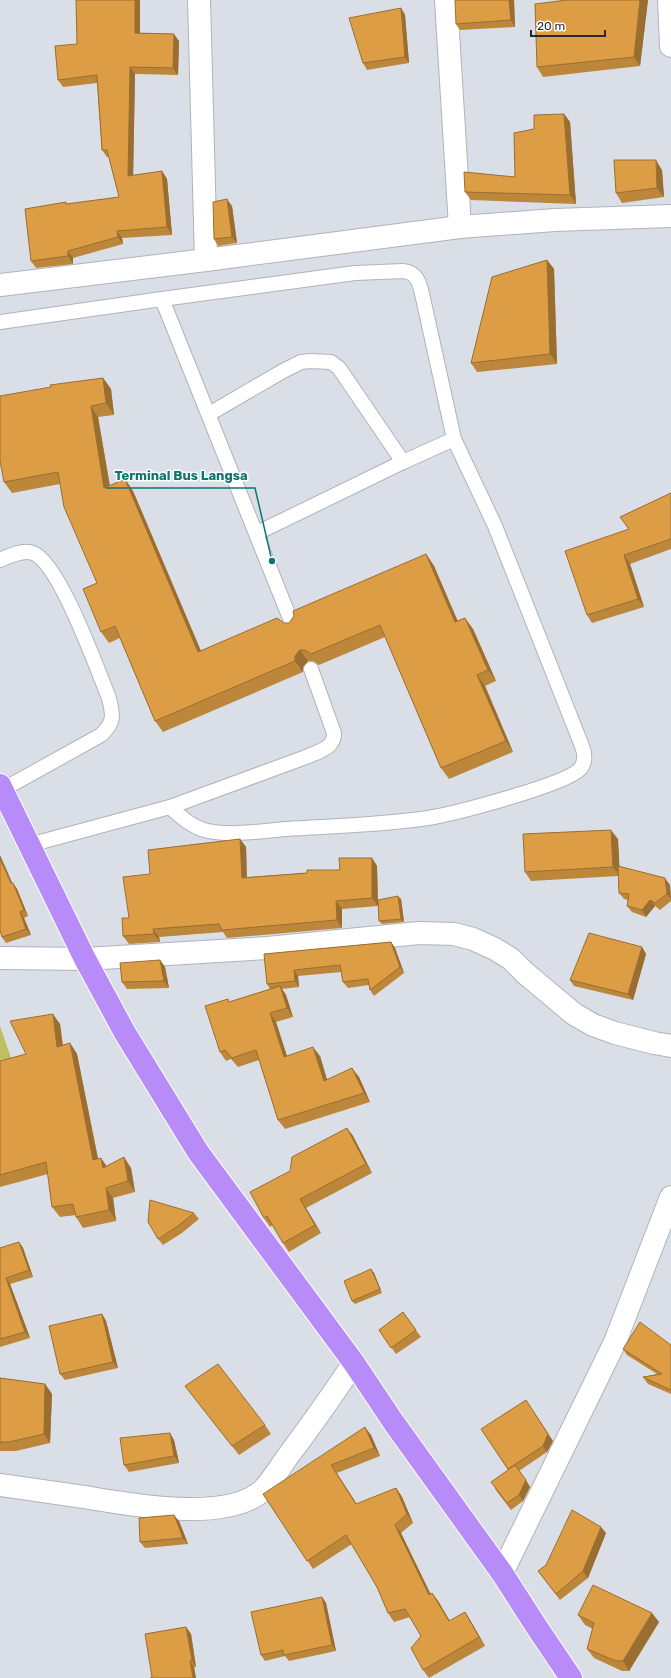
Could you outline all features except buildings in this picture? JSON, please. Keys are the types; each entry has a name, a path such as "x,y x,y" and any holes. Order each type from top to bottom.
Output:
{"highway":[{"path":"1,787 85,959 125,1033 198,1152 354,1363 394,1423 502,1573 569,1677"}],"street":[{"path":"199,0 206,260"},
{"path":"446,0 460,227"},
{"path":"669,0 671,46"},
{"path":"0,285 460,227 556,220 671,216"},
{"path":"0,958 85,959 268,948 419,933 454,934 473,939 495,949 511,959 524,973 574,1014 593,1025 615,1033 671,1046"},
{"path":"502,1573 615,1342 671,1197"},
{"path":"0,1485 145,1507 190,1509 216,1507 245,1500 264,1489 321,1412 354,1363"}],"lane":[{"path":"0,322 355,273 403,271 418,278 454,439 495,526 585,757 581,768 567,777 535,789 428,818 231,833 206,831 191,824 170,807"},
{"path":"162,299 293,626"},
{"path":"209,414 301,362 331,362 339,368 403,462"},
{"path":"256,533 454,439"},
{"path":"0,560 17,554 30,552 39,556 48,566 68,600 109,698 112,715 110,725 101,735 1,787"},
{"path":"29,845 170,807 306,757 330,745 333,741 334,733 311,669"}],"shaded area":[{"path":"0,1026 11,1058 0,1060"}],"place":[{"name":"Terminal Bus Langsa","path":"272,561"}]}
